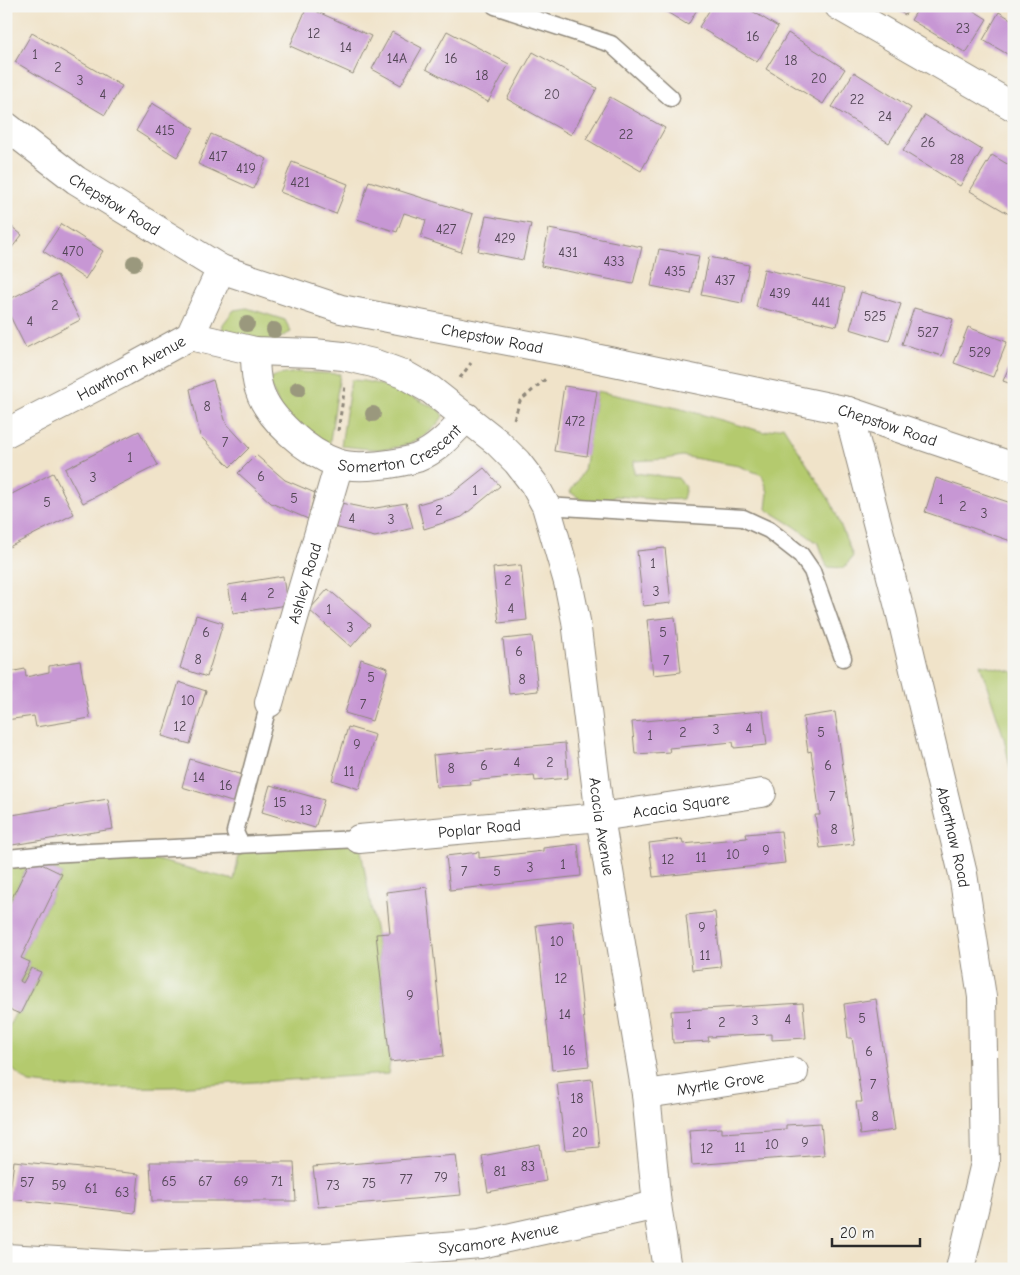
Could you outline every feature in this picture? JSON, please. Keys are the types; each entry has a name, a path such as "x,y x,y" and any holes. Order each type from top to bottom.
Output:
{"street":[{"path":"839,6 1008,97"},
{"name":"Chepstow Road","path":"6,126 76,180 221,269 341,309 571,353 848,411 1014,467"},
{"name":"Hawthorn Avenue","path":"6,433 190,336 221,269"},
{"name":"Somerton Crescent","path":"190,336 255,351 314,353 373,363 403,374 431,390 467,417 437,447 418,457 397,463 368,466 336,463 290,433 269,409 259,389 255,368 255,351"},
{"name":"Aberthaw Road","path":"848,411 900,611 964,874 982,997 985,1163 960,1269"},
{"name":"Acacia Avenue","path":"467,417 497,442 534,484 546,506 568,582 576,621 600,817 646,1094 657,1205 666,1269"},
{"name":"Ashley Road","path":"269,703 336,463"},
{"name":"Acacia Square","path":"600,817 762,793"},
{"name":"Poplar Road","path":"358,839 600,817"},
{"name":"Myrtle Grove","path":"646,1094 794,1072"},
{"name":"Sycamore Avenue","path":"6,1258 144,1266 313,1258 480,1244 657,1205"}],"lane":[{"path":"495,6 611,44 671,98"},
{"path":"546,506 743,518 756,523 769,530 802,555 812,571 843,658"},
{"path":"241,845 235,832 269,703"},
{"path":"6,860 8,858 46,854 358,839"}],"path":[{"path":"516,462 514,417 520,402 543,382 571,353"},
{"path":"336,463 348,358"},
{"path":"458,381 468,367"}],"green space":[{"path":"247,308 285,320 291,332 271,342 222,333 223,324 234,310"},
{"path":"298,372 340,374 329,447 282,412 268,379 278,375"},
{"path":"351,380 386,386 439,410 443,416 433,429 425,435 401,446 368,449 341,446"},
{"path":"597,391 682,409 764,432 783,426 832,504 853,556 844,568 827,567 819,544 766,509 768,492 762,475 739,466 682,456 634,461 634,473 678,478 686,487 683,499 663,500 616,496 594,504 583,501 570,492 584,470"},
{"path":"980,664 1014,672 1014,786 1004,738"},
{"path":"359,839 376,934 390,1062 388,1074 172,1087 74,1088 29,1083 6,1064 6,1032 16,1012 20,1014 41,973 31,968 23,983 20,981 30,962 21,958 62,874 32,859 141,856 234,880 241,845"},
{"path":"31,859 6,910 6,860"}],"building":[{"path":"657,6 699,6 688,25"},
{"path":"712,6 744,6 778,27 757,62 699,27"},
{"path":"890,6 911,6 905,15"},
{"path":"920,6 966,6 987,19 966,53 911,20"},
{"path":"307,7 371,36 353,74 290,46"},
{"path":"999,12 1014,21 1014,58 983,40"},
{"path":"447,31 509,64 488,102 426,69"},
{"path":"392,32 422,48 401,85 372,69"},
{"path":"32,33 122,86 105,115 15,62"},
{"path":"788,33 845,69 823,104 766,69"},
{"path":"533,52 597,88 571,135 507,99"},
{"path":"854,72 911,108 889,143 832,107"},
{"path":"610,97 665,128 641,171 586,139"},
{"path":"152,103 194,128 177,157 136,131"},
{"path":"925,115 982,150 960,186 903,151"},
{"path":"211,134 267,159 253,189 198,164"},
{"path":"992,155 1014,168 1014,217 970,191"},
{"path":"292,162 348,184 336,214 280,192"},
{"path":"369,181 473,214 461,252 421,238 426,220 404,213 397,232 357,219"},
{"path":"486,216 531,224 523,260 478,251"},
{"path":"6,222 22,235 6,255"},
{"path":"61,224 103,251 85,279 43,251"},
{"path":"549,229 642,247 633,284 541,266"},
{"path":"659,249 699,256 691,294 651,286"},
{"path":"709,257 749,265 742,303 701,295"},
{"path":"764,269 845,288 837,326 756,307"},
{"path":"57,275 80,320 26,348 6,308 6,301"},
{"path":"861,292 901,304 889,341 850,329"},
{"path":"914,308 953,319 942,356 902,344"},
{"path":"968,327 1007,342 993,377 954,363"},
{"path":"1014,355 1014,385 1003,381"},
{"path":"213,380 226,423 249,448 230,467 200,436 190,389"},
{"path":"564,386 597,391 587,456 554,451"},
{"path":"139,431 158,465 83,503 65,469"},
{"path":"256,455 285,480 315,493 308,519 271,503 238,473"},
{"path":"484,468 500,486 462,517 424,529 418,504 450,495"},
{"path":"53,473 74,514 9,547 6,543 6,497"},
{"path":"936,478 1014,504 1014,542 925,512"},
{"path":"336,502 370,509 406,503 413,528 375,537 330,526"},
{"path":"665,548 671,603 643,606 637,551"},
{"path":"521,565 527,620 499,623 493,568"},
{"path":"283,576 287,605 233,613 228,585"},
{"path":"328,589 370,625 351,647 309,610"},
{"path":"196,615 223,623 207,677 180,668"},
{"path":"675,617 681,672 653,675 647,620"},
{"path":"532,636 538,691 509,694 503,639"},
{"path":"361,659 388,668 372,721 345,713"},
{"path":"80,661 90,718 36,727 34,716 6,720 6,681 11,680 10,672 25,669 26,677 49,672 49,666"},
{"path":"179,682 206,691 190,744 162,736"},
{"path":"763,711 767,745 734,748 733,742 669,748 670,752 635,754 632,722"},
{"path":"835,712 854,844 820,848 815,815 820,815 811,751 808,752 803,717"},
{"path":"348,727 375,735 359,789 332,780"},
{"path":"565,743 568,778 535,781 534,775 470,781 471,785 436,787 433,755"},
{"path":"190,759 243,775 235,803 182,787"},
{"path":"270,785 324,800 315,828 262,812"},
{"path":"108,799 113,829 6,846 6,816"},
{"path":"781,831 785,863 653,877 649,843 682,839 683,844 747,838 746,834"},
{"path":"578,844 581,876 450,890 446,856 479,852 479,858 543,851 543,848"},
{"path":"31,859 62,874 21,958 30,962 20,981 23,983 31,968 41,972 20,1014 6,1008 6,910"},
{"path":"427,887 444,1056 390,1062 376,934 390,933 386,892"},
{"path":"715,912 721,967 692,970 686,915"},
{"path":"573,921 589,1066 552,1070 536,925"},
{"path":"876,999 895,1130 860,1135 856,1102 862,1102 852,1038 848,1038 844,1004"},
{"path":"803,1003 806,1038 772,1040 772,1034 708,1037 709,1041 673,1043 671,1011"},
{"path":"592,1079 599,1147 565,1150 557,1083"},
{"path":"821,1123 824,1155 692,1165 689,1130 722,1128 722,1133 786,1129 786,1125"},
{"path":"540,1145 546,1181 488,1192 482,1156"},
{"path":"456,1155 461,1195 318,1207 313,1167"},
{"path":"14,1161 139,1174 135,1213 9,1199"},
{"path":"150,1162 294,1162 296,1201 152,1201"}]}
